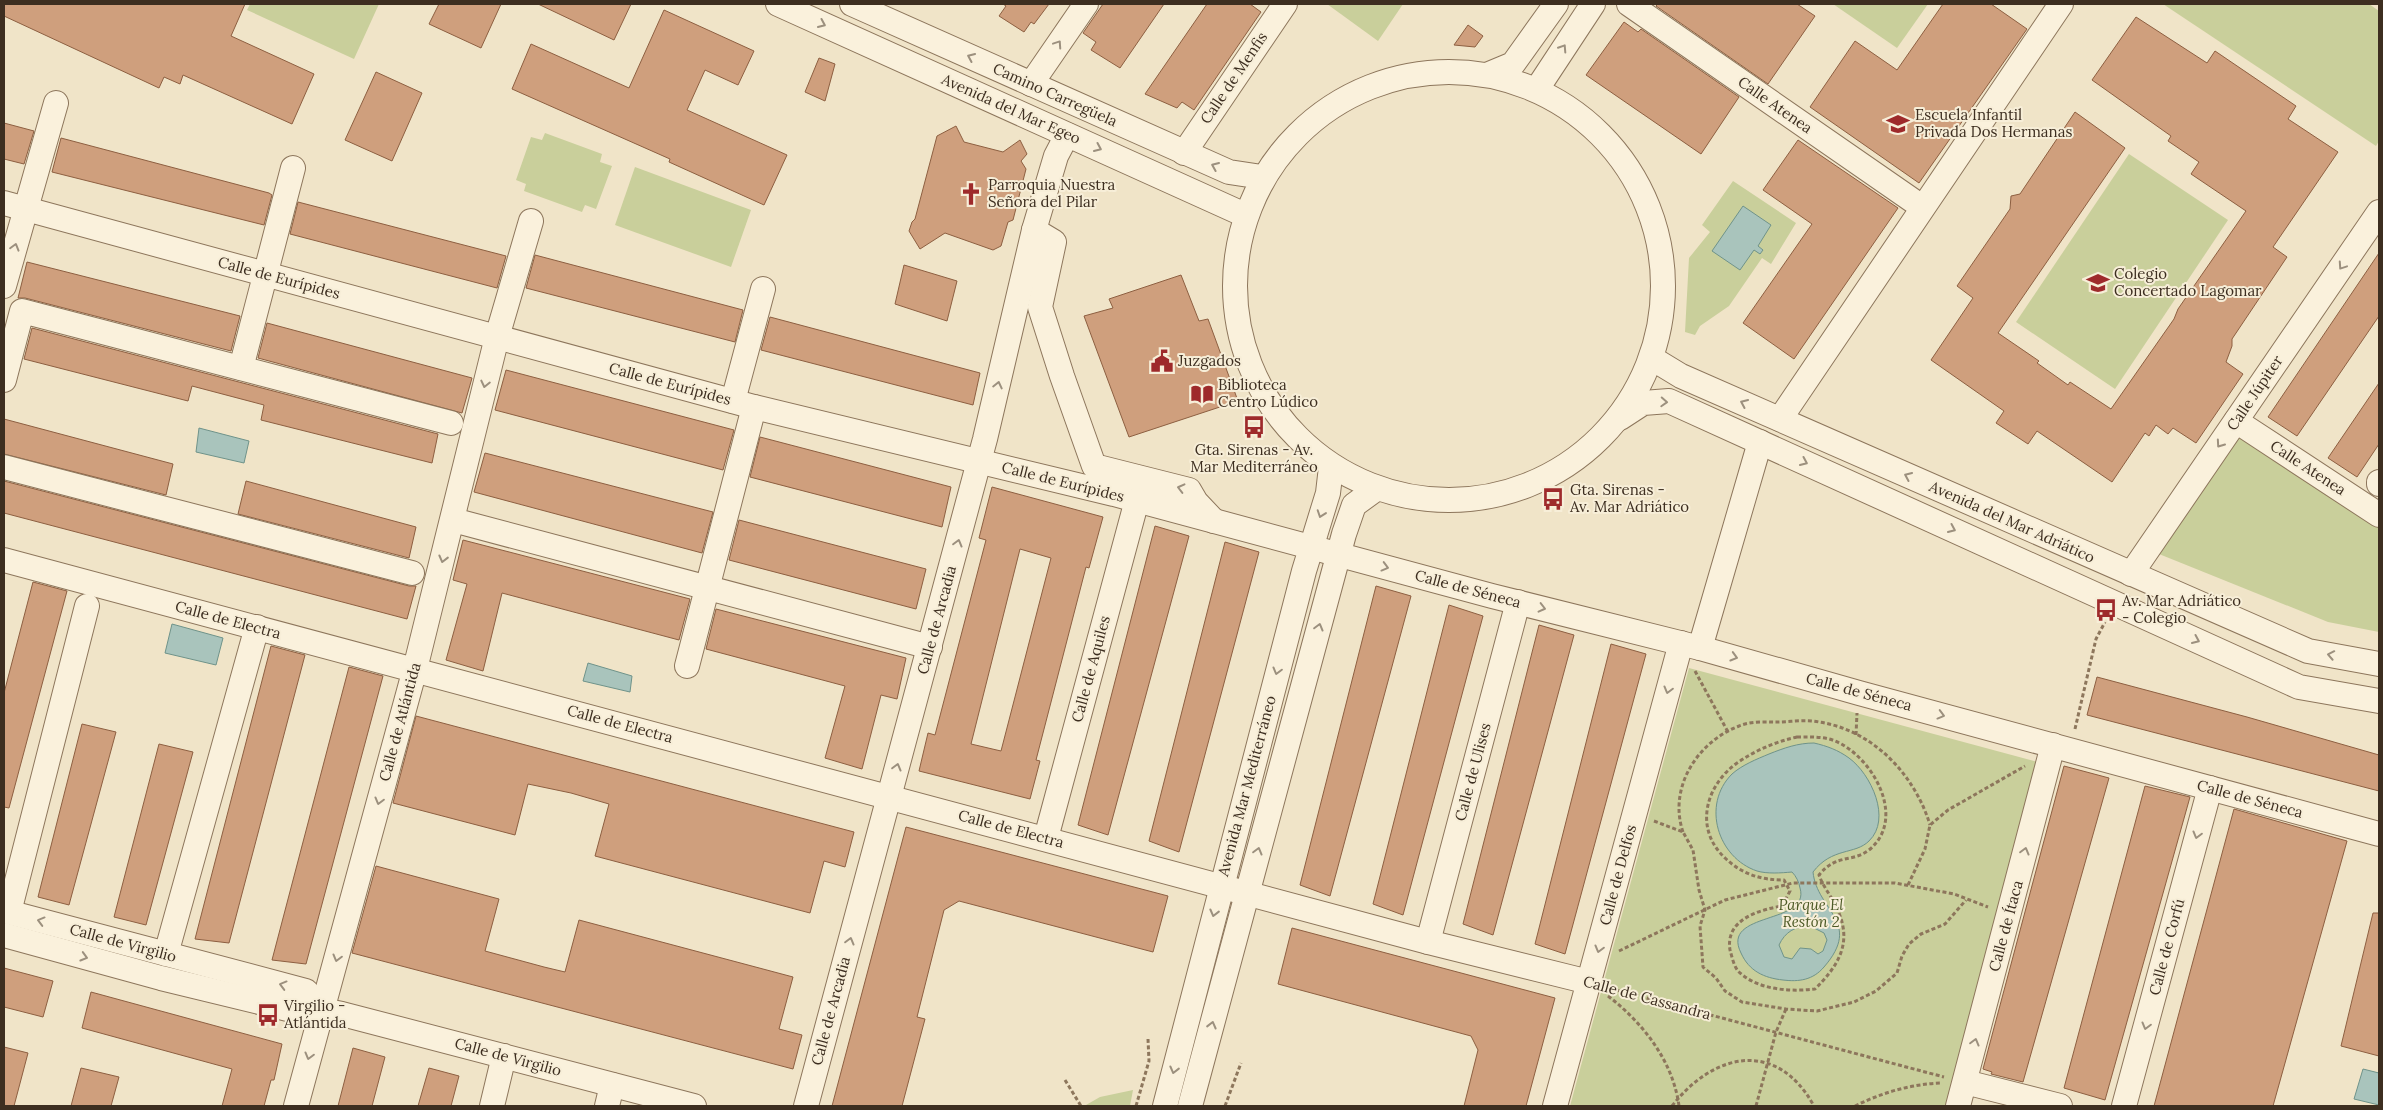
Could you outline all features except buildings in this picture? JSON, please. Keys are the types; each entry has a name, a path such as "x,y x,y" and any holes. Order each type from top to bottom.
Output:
{"street":[{"name":"Avenida del Mar Egeo","path":"778,4 1245,215"},
{"name":"Camino Carregüela","path":"852,4 885,10 1031,84 1229,172 1262,177"},
{"path":"1031,84 1086,4"},
{"name":"Calle de Menfis","path":"1184,153 1285,4"},
{"path":"1489,74 1514,64 1556,4"},
{"path":"1538,89 1593,4"},
{"name":"Calle Atenea","path":"1629,4 1922,207"},
{"path":"1780,419 2061,4"},
{"path":"1429,71 1489,74 1538,89 1592,124 1633,173 1659,232 1665,296 1653,359 1620,418 1571,464 1510,493 1443,502 1376,489 1331,467 1301,442 1274,413 1254,379 1236,322 1237,265 1245,215 1262,177 1320,113 1372,84 1429,71"},
{"path":"4,286 15,205 56,103"},
{"name":"Calle de Arcadia","path":"806,1106 979,461 1034,230 1056,156 1067,135"},
{"path":"242,368 293,168"},
{"name":"Calle de Eurípides","path":"15,205 743,404 1137,500 1338,554"},
{"name":"Calle Júpiter","path":"2130,574 2236,421 2371,241 2379,212"},
{"name":"Calle de Atlántida","path":"296,1106 453,520 497,337 531,221"},
{"path":"1034,230 1054,242 1046,286 1110,470 1189,490 1196,502 1214,521"},
{"path":"686,666 707,586 743,404 763,289"},
{"path":"4,380 22,311 451,423"},
{"name":"Avenida del Mar Adriático","path":"1653,359 1680,376 2308,651 2379,664"},
{"name":"Avenida del Mar Adriático","path":"1620,418 1644,402 1669,401 2299,687 2379,701"},
{"name":"Calle Atenea","path":"2236,421 2379,514"},
{"name":"Calle de Delfos","path":"1555,1106 1581,1004 1592,972 1634,816 1690,645 1760,442"},
{"path":"4,467 412,573"},
{"name":"Avenida Mar Mediterráneo","path":"1190,1106 1234,889 1311,547 1328,493 1331,467"},
{"name":"Avenida Mar Mediterráneo","path":"1165,1106 1354,505 1376,489"},
{"name":"Calle de Aquiles","path":"1046,838 1137,500"},
{"path":"453,520 707,586 930,647"},
{"name":"Calle de Séneca","path":"1338,554 1690,645 2051,752 2210,788 2379,834"},
{"name":"Calle de Electra","path":"4,560 1234,889"},
{"name":"Calle de Ulises","path":"1428,942 1518,602"},
{"path":"5,919 88,606"},
{"path":"166,954 257,627"},
{"name":"Calle de Ítaca","path":"1958,1106 2051,752"},
{"name":"Calle de Corfú","path":"2124,1106 2210,788"},
{"name":"Calle de Cassandra","path":"1234,889 1428,942 1592,972"},
{"name":"Calle de Virgilio","path":"5,919 166,954 306,991 322,1010"},
{"name":"Calle de Virgilio","path":"5,919 161,978 300,1012 322,1010 504,1056 609,1096 694,1106"},
{"path":"492,1106 504,1056"},
{"path":"1964,1082 2060,1106"}],"path":[{"path":"1930,825 1948,810 2051,752 2075,732 2096,639 2115,603"},
{"path":"1690,645 1728,732"},
{"path":"1908,885 1925,849 1930,825 1924,806 1903,771 1873,745 1834,725 1798,721 1758,722 1740,726 1728,732 1704,749 1688,768 1682,783 1679,799 1680,822 1692,850 1704,910 1700,926 1703,967 1716,978 1725,990 1742,1002 1786,1009 1816,1011 1854,1002 1876,991 1897,973 1902,956 1909,944 1922,934 1945,924 1966,900"},
{"path":"1797,737 1819,737 1834,741 1856,753 1877,781 1886,807 1885,824 1869,850 1828,864 1819,875 1822,882 1839,912 1843,927 1842,951 1838,962 1815,989 1798,991 1777,988 1749,979 1737,970 1729,944 1735,925 1748,917 1782,906 1790,891 1784,880 1768,880 1750,876 1725,858 1716,849 1710,838 1706,828 1706,813 1717,783 1735,764 1759,749 1797,737"},
{"path":"1634,816 1674,827 1683,832"},
{"path":"1679,1106 1666,1064 1646,1031 1592,972 1725,900 1786,884 1814,882 1895,883 1954,894 2008,915"},
{"name":"Calle de Cassandra","path":"1592,972 1776,1032 1964,1082"},
{"path":"1756,1106 1776,1032 1786,1009"},
{"path":"1136,1106 1149,1061 1148,1039"},
{"path":"1672,1106 1711,1071 1730,1063 1753,1060 1768,1062 1804,1088 1814,1106"},
{"path":"1225,1106 1241,1063"},
{"path":"1065,1080 1081,1106"},
{"path":"1854,1106 1894,1090 1925,1083 1964,1082"}],"green space":[{"path":"250,4 379,4 354,59 247,10"},
{"path":"1327,4 1403,4 1378,41"},
{"path":"1833,4 1928,4 1897,48"},
{"path":"2163,4 2369,4 2379,11 2379,141 2376,146"},
{"path":"545,133 602,154 600,162 612,166 596,209 585,205 582,212 524,191 526,184 516,180 531,137 542,140"},
{"path":"2129,154 2228,220 2115,389 2016,322"},
{"path":"635,167 751,210 731,267 615,225"},
{"path":"1733,181 1796,223 1771,264 1762,258 1729,306 1700,326 1695,335 1685,332 1689,258 1710,232 1702,225"},
{"path":"2241,427 2379,521 2379,632 2328,622 2159,554"},
{"name":"Parque El Restón 2","path":"1689,668 2038,762 1948,1106 1570,1106"},
{"path":"1133,1090 1130,1106 1086,1105 1100,1097"}],"water":[{"path":"1743,206 1771,225 1758,246 1763,250 1760,254 1754,250 1740,270 1712,251"},
{"path":"199,428 249,441 244,463 196,452"},
{"path":"172,624 223,638 216,665 165,653"},
{"path":"588,663 632,676 630,692 583,681"},
{"path":"1808,743 1819,744 1837,751 1857,765 1871,785 1876,797 1879,821 1876,832 1869,841 1857,848 1835,855 1820,864 1813,872 1816,885 1839,927 1839,939 1835,952 1820,971 1810,977 1795,981 1763,975 1753,969 1744,959 1738,940 1743,930 1753,924 1781,914 1792,908 1800,900 1800,888 1796,877 1792,872 1770,873 1757,871 1743,864 1732,855 1724,843 1718,829 1716,815 1717,800 1732,774 1755,760 1780,750","holes":["1810,926 1824,933 1827,940 1823,951 1818,954 1811,949 1800,948 1792,959 1784,957 1779,945 1791,931 1800,927"]},
{"path":"2363,1069 2379,1073 2379,1105 2354,1099"}],"place":[{"name":"Escuela Infantil Privada Dos Hermanas","path":"1898,124"},
{"name":"Parroquia Nuestra Señora del Pilar","path":"971,194"},
{"name":"Colegio Concertado Lagomar","path":"2098,283"},
{"name":"Juzgados","path":"1162,361"},
{"name":"Biblioteca Centro Lúdico","path":"1202,394"},
{"name":"Gta. Sirenas - Av. Mar Mediterráneo","path":"1254,427"},
{"name":"Gta. Sirenas - Av. Mar Adriático","path":"1553,499"},
{"name":"Av. Mar Adriático - Colegio","path":"2106,610"},
{"name":"Virgilio - Atlántida","path":"268,1015"}]}
